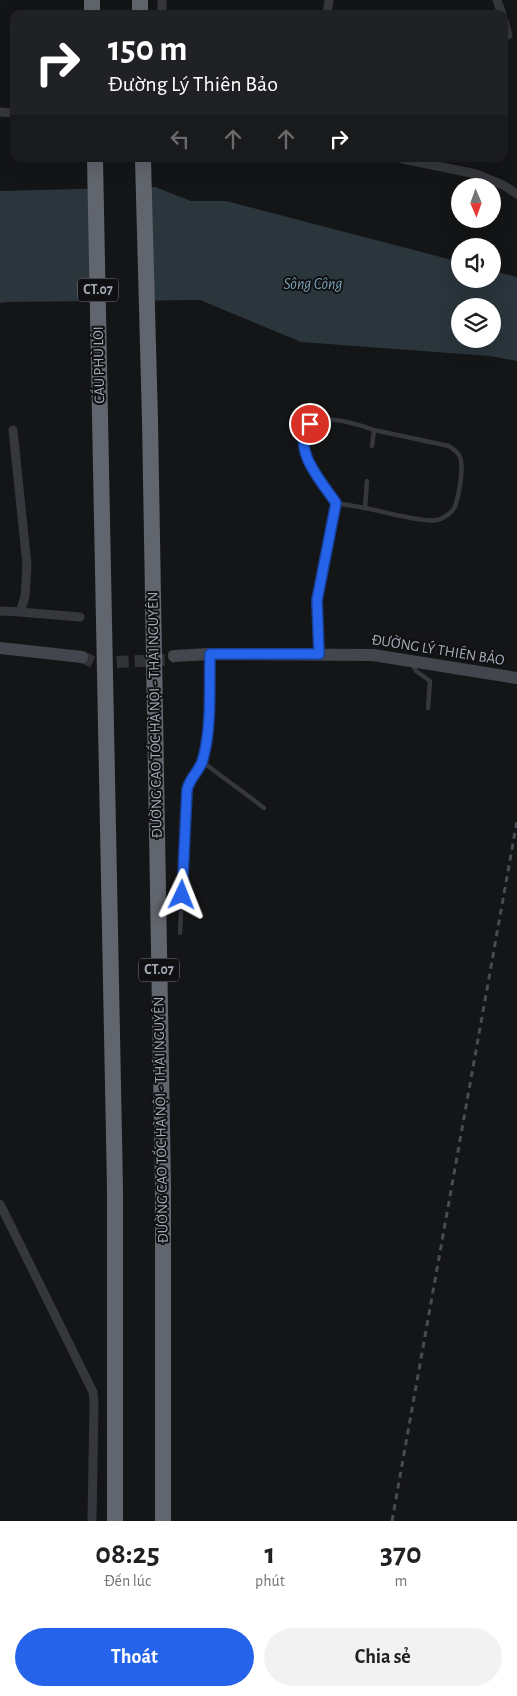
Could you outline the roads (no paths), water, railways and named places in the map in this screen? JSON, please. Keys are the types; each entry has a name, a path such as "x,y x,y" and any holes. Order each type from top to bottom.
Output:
{"highway":[{"name":"CẦU PHÙ LÔI","path":"95,162 115,1188 115,1521"},
{"name":"ĐƯỜNG CAO TỐC HÀ NỘI - THÁI NGUYÊN","path":"143,162 150,420 163,1186 163,1521"}],"main road":[{"path":"0,648 82,657"},
{"name":"ĐƯỜNG LÝ THIÊN BẢO","path":"174,656 210,654 373,655 517,678"}],"street":[{"path":"418,162 476,174 502,185 517,194"},
{"path":"13,430 27,565 25,596 20,612"},
{"path":"0,610 80,617"},
{"path":"0,1204 93,1392 92,1521"}],"lane":[{"path":"320,420 341,421 449,446 460,457 462,468 455,506 446,516 437,520 336,503 315,475 307,460 305,430 310,424 320,420"},
{"path":"372,446 374,430"},
{"path":"365,508 366,481"},
{"path":"319,654 317,600 336,503"},
{"path":"180,933 187,790 188,784 203,762 208,728 210,654"},
{"path":"412,661 416,672 430,681 428,708"},
{"path":"203,762 264,808"}],"water":[{"name":"Sông Công","path":"155,187 191,201 226,201 451,260 451,288 501,288 501,273 517,277 517,361 490,356 301,342 200,300 0,303 0,191"}],"tunnel":[{"path":"82,657 95,663 165,660 174,656"}],"railway":[{"path":"392,1521 517,821"}]}
